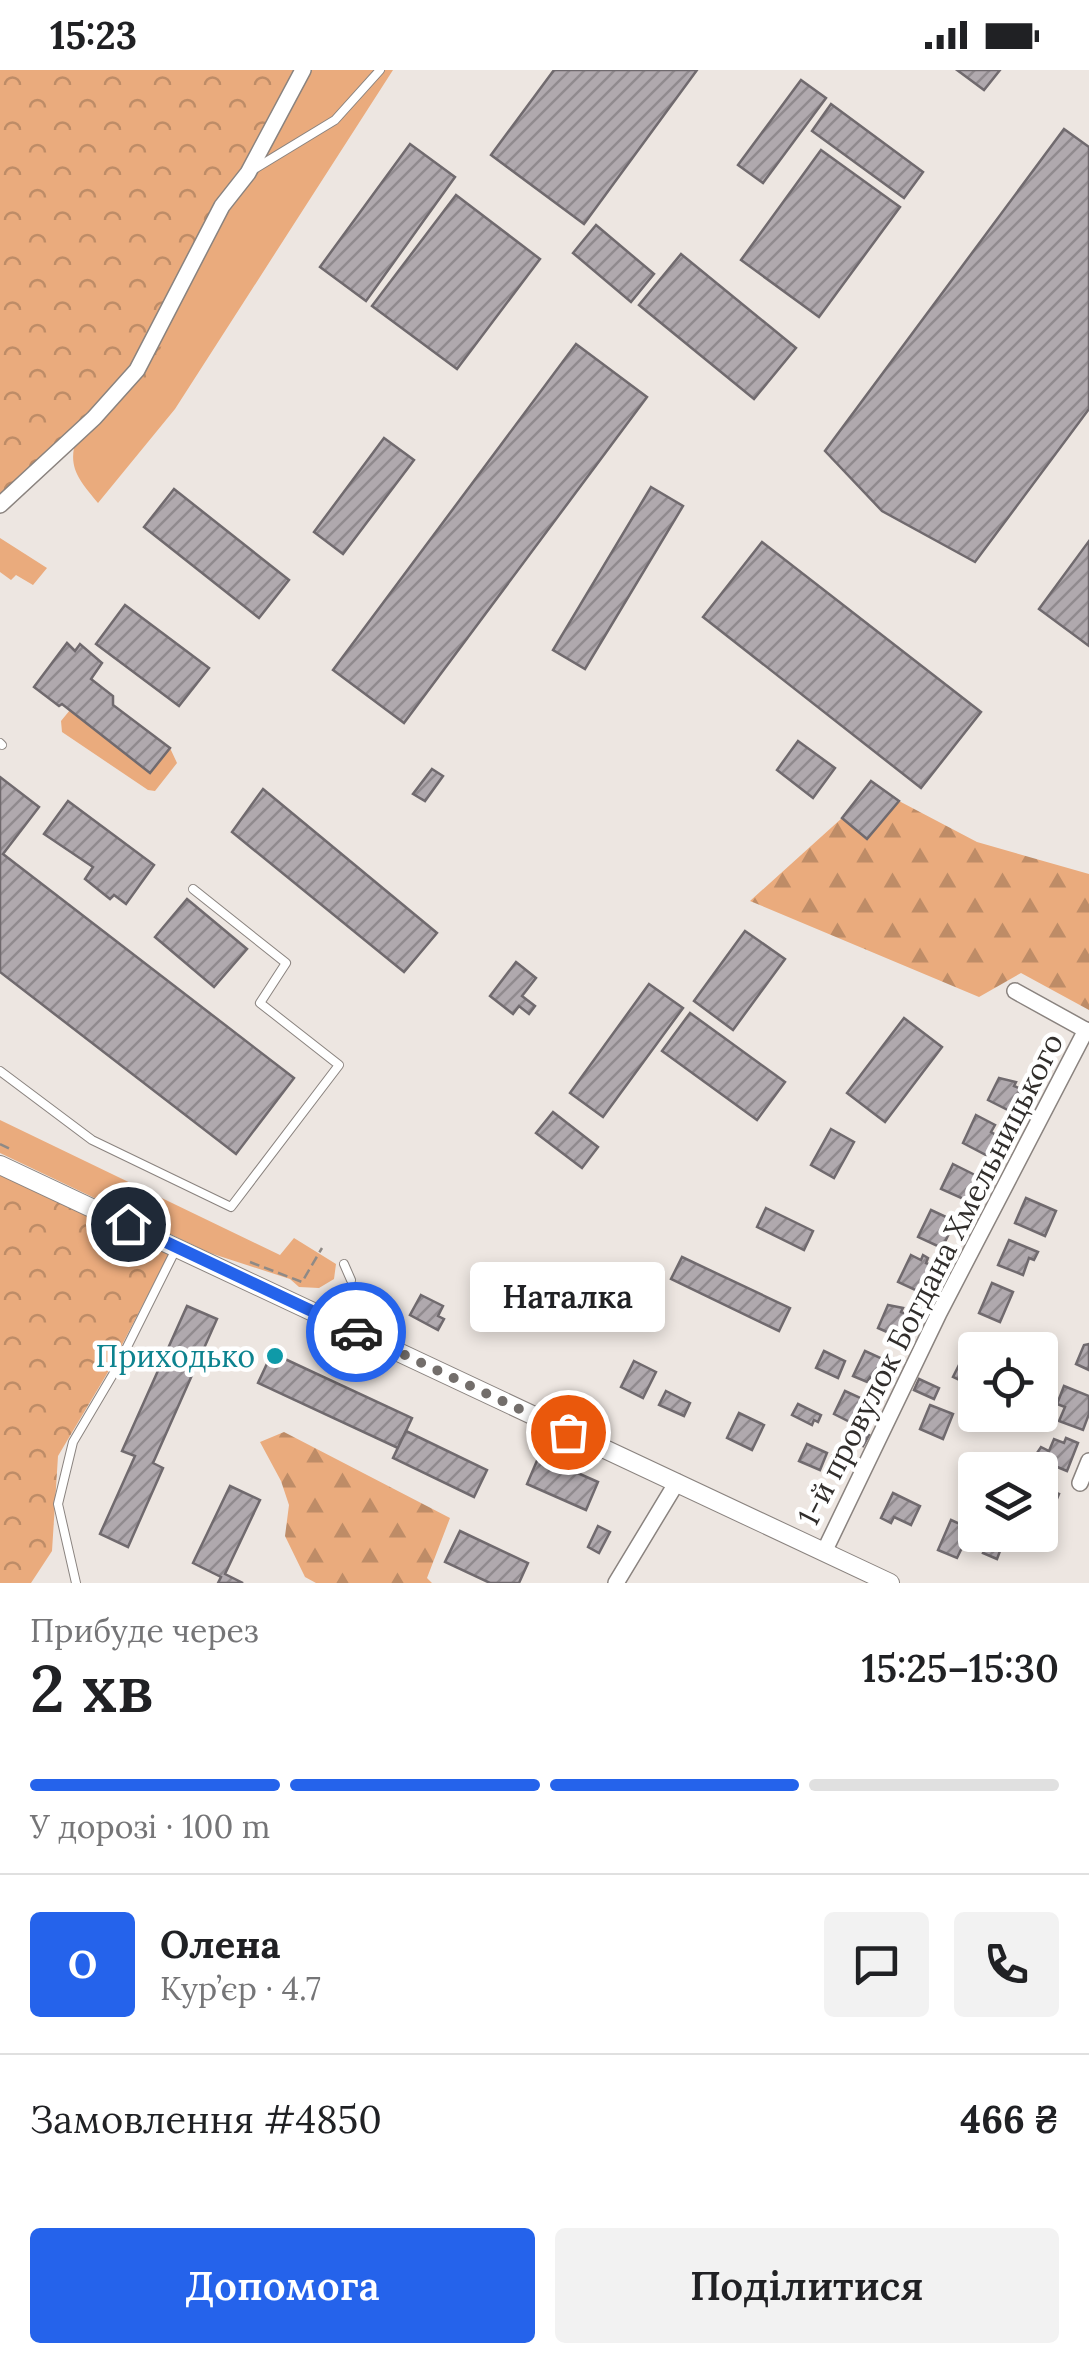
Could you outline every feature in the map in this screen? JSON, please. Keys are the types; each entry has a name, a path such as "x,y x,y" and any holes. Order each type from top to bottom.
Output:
{"street":[{"path":"0,506 94,418 137,370 222,206 248,173 303,70"},
{"path":"1015,992 1087,1031"},
{"name":"1-й провулок Богдана Хмельницького","path":"824,1552 939,1314 1087,1031"},
{"path":"0,1165 890,1583"},
{"path":"1080,1482 1089,1462"},
{"path":"616,1583 677,1482"}],"lane":[{"path":"248,173 335,120 380,70"},
{"path":"0,1070 92,1140 230,1207 339,1065 260,1003 286,962 193,890"},
{"path":"76,1583 58,1504 73,1442 115,1371 177,1247"},
{"path":"344,1264 351,1280"}],"path":[{"path":"0,1144 18,1153"},
{"path":"242,1259 302,1282 322,1248"}],"green space":[{"path":"0,70 308,70 194,262 151,373 77,438 0,497"},
{"path":"308,70 393,70 175,409 98,503 74,466 77,438 194,262"},
{"path":"0,538 47,568 33,585 16,575 11,580 0,572"},
{"path":"70,710 150,773 170,748 177,763 155,791 148,790 62,732 61,721"},
{"path":"899,801 977,842 1089,874 1089,1010 1021,973 979,997 750,901 842,818 868,839"},
{"path":"0,1120 280,1255 294,1238 336,1264 334,1279 319,1288 299,1287 290,1279 210,1253 0,1153"},
{"path":"0,1174 173,1246 108,1372 58,1456 52,1551 31,1583 0,1583"},
{"path":"284,1432 450,1518 427,1578 432,1583 316,1583 305,1577 285,1536 289,1505 281,1481 260,1442"}],"building":[{"path":"554,70 697,70 584,224 491,155"},
{"path":"957,70 1000,70 984,90"},
{"path":"801,80 826,98 763,183 738,165"},
{"path":"831,104 923,172 904,198 812,131"},
{"path":"1064,129 1089,147 1089,409 975,562 882,511 825,451"},
{"path":"410,144 455,177 366,301 320,267"},
{"path":"821,150 900,207 819,317 741,260"},
{"path":"456,195 540,259 457,369 372,306"},
{"path":"596,225 654,274 631,302 573,253"},
{"path":"681,254 796,348 754,399 639,305"},
{"path":"576,344 647,397 404,723 333,670"},
{"path":"384,438 414,460 343,554 314,532"},
{"path":"651,487 683,506 585,669 553,650"},
{"path":"174,489 289,580 259,618 144,527"},
{"path":"1089,541 1089,646 1039,609"},
{"path":"762,542 981,712 921,788 703,617"},
{"path":"125,605 209,668 179,706 96,644"},
{"path":"67,643 75,651 80,644 102,663 91,679 113,696 113,705 170,748 150,773 62,704 59,706 34,687"},
{"path":"798,741 835,768 813,798 777,770"},
{"path":"432,769 443,776 425,801 413,794"},
{"path":"0,777 39,807 3,854 294,1078 236,1154 0,972"},
{"path":"871,781 899,801 867,839 842,818"},
{"path":"263,789 437,933 404,972 232,832"},
{"path":"68,801 154,865 126,904 114,895 110,899 85,879 93,867 44,834"},
{"path":"187,899 247,949 214,987 155,937"},
{"path":"745,931 785,959 733,1030 694,1001"},
{"path":"516,962 536,978 522,996 535,1006 529,1014 519,1006 513,1014 490,996"},
{"path":"649,984 683,1008 603,1117 570,1093"},
{"path":"690,1013 785,1082 757,1120 662,1051"},
{"path":"904,1018 942,1047 885,1122 847,1093"},
{"path":"999,1078 1016,1082 1014,1086 1021,1089 1010,1111 988,1100"},
{"path":"553,1112 598,1147 582,1168 536,1133"},
{"path":"976,1115 995,1125 991,1132 996,1135 986,1155 963,1143"},
{"path":"831,1129 854,1142 834,1178 811,1165"},
{"path":"953,1164 977,1176 966,1200 941,1189"},
{"path":"1026,1198 1056,1211 1045,1236 1015,1223"},
{"path":"766,1208 813,1231 804,1250 757,1227"},
{"path":"931,1210 955,1221 942,1248 918,1237"},
{"path":"1009,1240 1038,1252 1034,1260 1029,1258 1023,1275 998,1265"},
{"path":"911,1255 921,1260 923,1255 928,1258 926,1263 935,1267 922,1293 898,1282"},
{"path":"682,1257 790,1308 779,1331 671,1279"},
{"path":"992,1283 1013,1292 1000,1322 979,1313"},
{"path":"421,1295 443,1306 438,1316 444,1319 438,1330 410,1315"},
{"path":"888,1305 903,1308 901,1312 912,1317 898,1337 878,1328"},
{"path":"187,1306 217,1319 153,1463 163,1468 128,1547 100,1534 135,1456 122,1451"},
{"path":"1089,1344 1089,1370 1076,1364 1084,1345"},
{"path":"824,1351 845,1361 838,1378 816,1368"},
{"path":"865,1351 885,1360 875,1380 870,1377 867,1382 853,1376"},
{"path":"272,1353 412,1418 398,1448 258,1383"},
{"path":"634,1361 656,1372 643,1398 621,1387"},
{"path":"919,1379 939,1388 934,1399 914,1390"},
{"path":"1064,1386 1089,1396 1089,1414 1083,1430 1059,1421 1065,1407 1058,1401"},
{"path":"666,1391 690,1403 684,1416 659,1405"},
{"path":"845,1391 865,1400 854,1424 834,1414"},
{"path":"798,1404 821,1415 818,1422 814,1420 812,1425 792,1415"},
{"path":"930,1405 953,1414 943,1439 920,1429"},
{"path":"739,1413 764,1425 752,1450 727,1438"},
{"path":"853,1428 869,1435 863,1446 848,1439"},
{"path":"406,1431 487,1470 474,1497 393,1458"},
{"path":"1066,1438 1078,1443 1067,1471 1058,1467 1058,1452 1038,1452 1041,1447 1049,1451 1054,1439 1064,1443"},
{"path":"807,1444 827,1453 820,1470 799,1461"},
{"path":"836,1448 851,1455 843,1472 828,1465"},
{"path":"539,1456 598,1482 586,1510 527,1484"},
{"path":"230,1486 260,1500 225,1574 243,1583 218,1583 221,1577 193,1563"},
{"path":"893,1493 920,1506 911,1525 894,1517 891,1523 881,1518"},
{"path":"951,1520 958,1523 957,1558 938,1550"},
{"path":"598,1526 610,1532 599,1553 588,1547"},
{"path":"460,1531 528,1563 519,1583 490,1583 445,1562"},
{"path":"983,1552 1000,1552 997,1559"}],"way so far":[{"path":"356,1332 568,1432"}],"place":[{"name":"Приходько","path":"275,1356"},
{"name":"Наталка","path":"568,1432"}],"route":[{"path":"128,1224 356,1332"}]}
